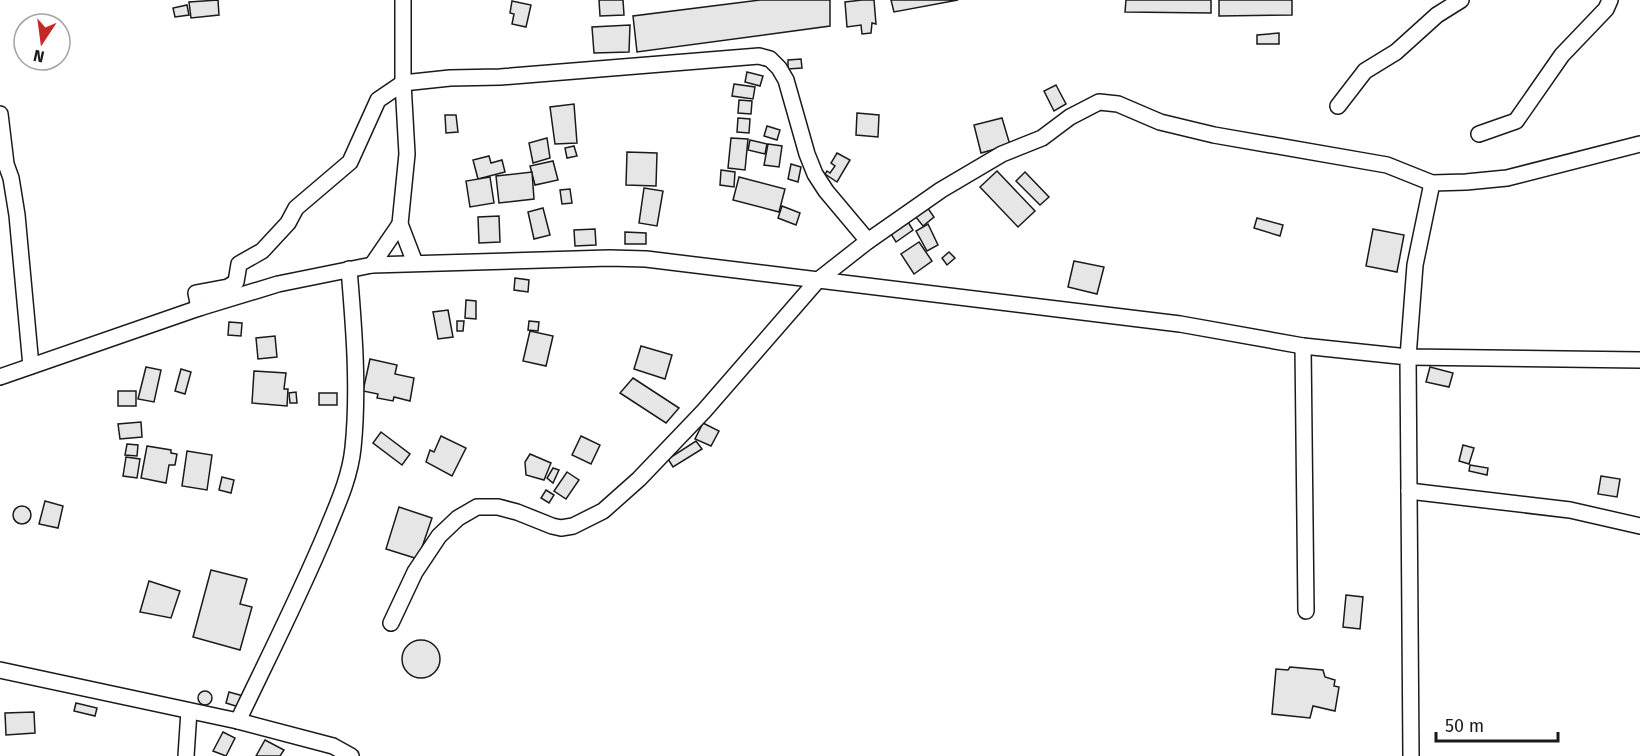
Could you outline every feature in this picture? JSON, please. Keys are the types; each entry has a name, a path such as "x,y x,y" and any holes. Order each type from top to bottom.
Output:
{"street":[{"path":"403,0 403,83 407,154 400,224 415,263"},
{"path":"1338,106 1365,71 1396,52 1437,15 1461,0"},
{"path":"1479,134 1516,121 1562,55 1606,9 1610,0"},
{"path":"200,308 196,293 228,287 236,282 240,264 262,251 288,223 296,208 350,162 378,100 403,83 450,78 501,77 759,56 770,59 786,80 815,174 826,191 868,241"},
{"path":"392,623 415,572 439,536 458,518 477,507 498,507 561,528 573,526 603,512 639,479 704,411 817,281 868,241 972,170 1022,145 1042,138 1071,117 1099,102 1118,104 1171,126 1387,165 1432,183 1507,178 1640,144"},
{"path":"0,114 6,164 11,178 18,225 31,366"},
{"path":"1411,756 1408,357 1415,265 1432,183"},
{"path":"372,265 400,224"},
{"path":"0,377 200,308 278,284 349,269 372,265 415,263 646,259 1180,324 1303,346 1408,357 1640,360"},
{"path":"238,722 312,565 345,485 349,469 353,448 355,398 353,316 349,269"},
{"path":"1303,346 1306,611"},
{"path":"1409,491 1570,510 1640,526"},
{"path":"0,670 238,722 351,756"},
{"path":"186,756 189,711"}],"building":[{"path":"218,0 219,15 191,18 189,2"},
{"path":"599,0 623,0 624,15 600,16"},
{"path":"760,0 830,0 830,26 637,52 633,16"},
{"path":"874,0 876,24 872,23 871,33 862,34 861,25 847,27 845,2"},
{"path":"891,0 958,0 894,12"},
{"path":"1126,0 1211,0 1211,13 1125,12"},
{"path":"1219,0 1292,0 1292,15 1219,16"},
{"path":"512,1 531,5 526,27 512,24 514,14 510,13"},
{"path":"187,5 189,15 175,17 173,8"},
{"path":"630,25 629,52 594,53 592,27"},
{"path":"1279,33 1279,44 1257,44 1257,35"},
{"path":"801,59 802,68 788,69 788,60"},
{"path":"747,72 763,76 760,86 745,82"},
{"path":"734,84 755,87 753,99 732,96"},
{"path":"1056,85 1066,104 1054,111 1044,91"},
{"path":"739,100 752,101 751,114 738,113"},
{"path":"574,104 577,143 555,144 550,107"},
{"path":"857,113 879,115 878,137 856,135"},
{"path":"445,115 456,115 458,132 446,133"},
{"path":"738,118 750,119 749,133 737,132"},
{"path":"1002,118 1010,145 981,153 974,125"},
{"path":"767,126 780,130 777,140 764,136"},
{"path":"547,138 550,158 533,163 529,143"},
{"path":"731,138 748,139 745,170 728,168"},
{"path":"750,140 767,144 765,154 748,150"},
{"path":"768,144 782,146 779,167 764,165"},
{"path":"574,146 577,156 567,158 565,148"},
{"path":"627,152 657,153 656,186 626,185"},
{"path":"837,153 850,160 837,182 825,174 827,171 830,173 835,166 831,163"},
{"path":"489,156 491,163 502,160 505,172 478,179 473,160"},
{"path":"553,161 558,180 535,185 530,166"},
{"path":"791,164 801,167 798,182 788,179"},
{"path":"721,170 735,172 734,187 720,185"},
{"path":"997,171 1035,211 1018,227 980,187"},
{"path":"532,172 534,199 499,203 496,176"},
{"path":"1025,172 1049,197 1040,205 1016,181"},
{"path":"490,177 494,203 470,207 466,181"},
{"path":"739,177 785,189 779,212 733,200"},
{"path":"644,188 663,191 657,226 639,223"},
{"path":"570,189 572,203 562,204 560,190"},
{"path":"782,206 800,213 796,225 778,218"},
{"path":"927,207 934,217 923,226 915,216"},
{"path":"543,208 550,235 534,239 528,212"},
{"path":"499,216 500,242 479,243 478,217"},
{"path":"1257,218 1283,225 1280,236 1254,228"},
{"path":"908,222 913,230 896,242 891,234"},
{"path":"928,224 938,245 927,251 916,231"},
{"path":"595,229 596,245 575,246 574,230"},
{"path":"1373,229 1404,235 1397,272 1366,266"},
{"path":"625,232 646,233 646,244 625,244"},
{"path":"919,242 932,261 914,274 901,254"},
{"path":"949,252 955,258 947,265 942,258"},
{"path":"1074,261 1104,267 1097,294 1068,287"},
{"path":"515,278 529,280 528,292 514,290"},
{"path":"466,300 476,301 476,319 465,318"},
{"path":"448,310 453,337 438,339 433,312"},
{"path":"457,321 464,321 463,331 457,331"},
{"path":"529,321 539,322 538,331 528,330"},
{"path":"229,322 242,323 241,336 228,335"},
{"path":"530,331 553,336 546,366 523,361"},
{"path":"275,336 277,357 258,359 256,338"},
{"path":"641,346 672,355 665,379 634,369"},
{"path":"370,359 397,365 395,374 414,378 410,401 394,397 393,401 377,398 378,394 363,391"},
{"path":"146,367 161,370 154,402 138,399"},
{"path":"1430,367 1453,373 1449,387 1426,382"},
{"path":"181,369 191,372 185,394 175,391"},
{"path":"254,371 286,373 284,389 288,389 287,406 252,403"},
{"path":"633,378 679,408 666,423 620,393"},
{"path":"118,391 136,391 136,406 118,406"},
{"path":"296,392 297,403 290,403 289,393"},
{"path":"319,393 337,393 337,405 319,405"},
{"path":"141,422 142,437 120,439 118,424"},
{"path":"703,423 719,431 711,446 695,439"},
{"path":"381,432 410,454 402,465 373,443"},
{"path":"441,436 466,448 452,476 426,462 430,450 434,452"},
{"path":"581,436 600,445 591,464 572,455"},
{"path":"696,441 702,449 673,467 668,459"},
{"path":"127,444 138,445 137,456 125,455"},
{"path":"1463,445 1474,448 1469,464 1459,461"},
{"path":"147,446 171,450 171,453 177,454 175,465 169,465 166,483 141,478"},
{"path":"187,451 212,455 207,490 182,486"},
{"path":"530,454 551,463 544,480 526,475 525,462"},
{"path":"126,457 140,459 137,478 123,476"},
{"path":"1470,465 1488,468 1487,475 1469,471"},
{"path":"553,468 559,470 553,483 547,478"},
{"path":"567,472 579,480 566,499 554,491"},
{"path":"1601,476 1620,479 1617,497 1598,494"},
{"path":"222,477 234,480 231,493 219,490"},
{"path":"546,490 554,495 549,503 541,498"},
{"path":"45,501 63,506 58,528 39,524"},
{"path":"22,506 28,509 31,515 28,521 22,524 16,521 13,515 16,509"},
{"path":"399,507 432,518 418,559 386,549"},
{"path":"211,570 247,579 240,604 252,607 240,650 193,637"},
{"path":"149,581 180,591 171,618 140,612"},
{"path":"1346,595 1363,597 1360,629 1343,627"},
{"path":"421,640 434,646 440,659 434,672 421,678 408,672 402,659 408,646"},
{"path":"1290,667 1323,670 1325,677 1335,680 1334,686 1339,687 1335,711 1313,706 1310,718 1272,714 1276,669 1288,670"},
{"path":"205,691 210,693 212,698 210,703 205,705 200,703 198,698 200,693"},
{"path":"229,692 247,697 242,708 226,703"},
{"path":"76,703 97,708 95,716 74,711"},
{"path":"34,712 35,733 6,735 5,713"},
{"path":"223,732 235,738 226,756 213,751"},
{"path":"265,740 284,750 280,756 256,756"}]}
